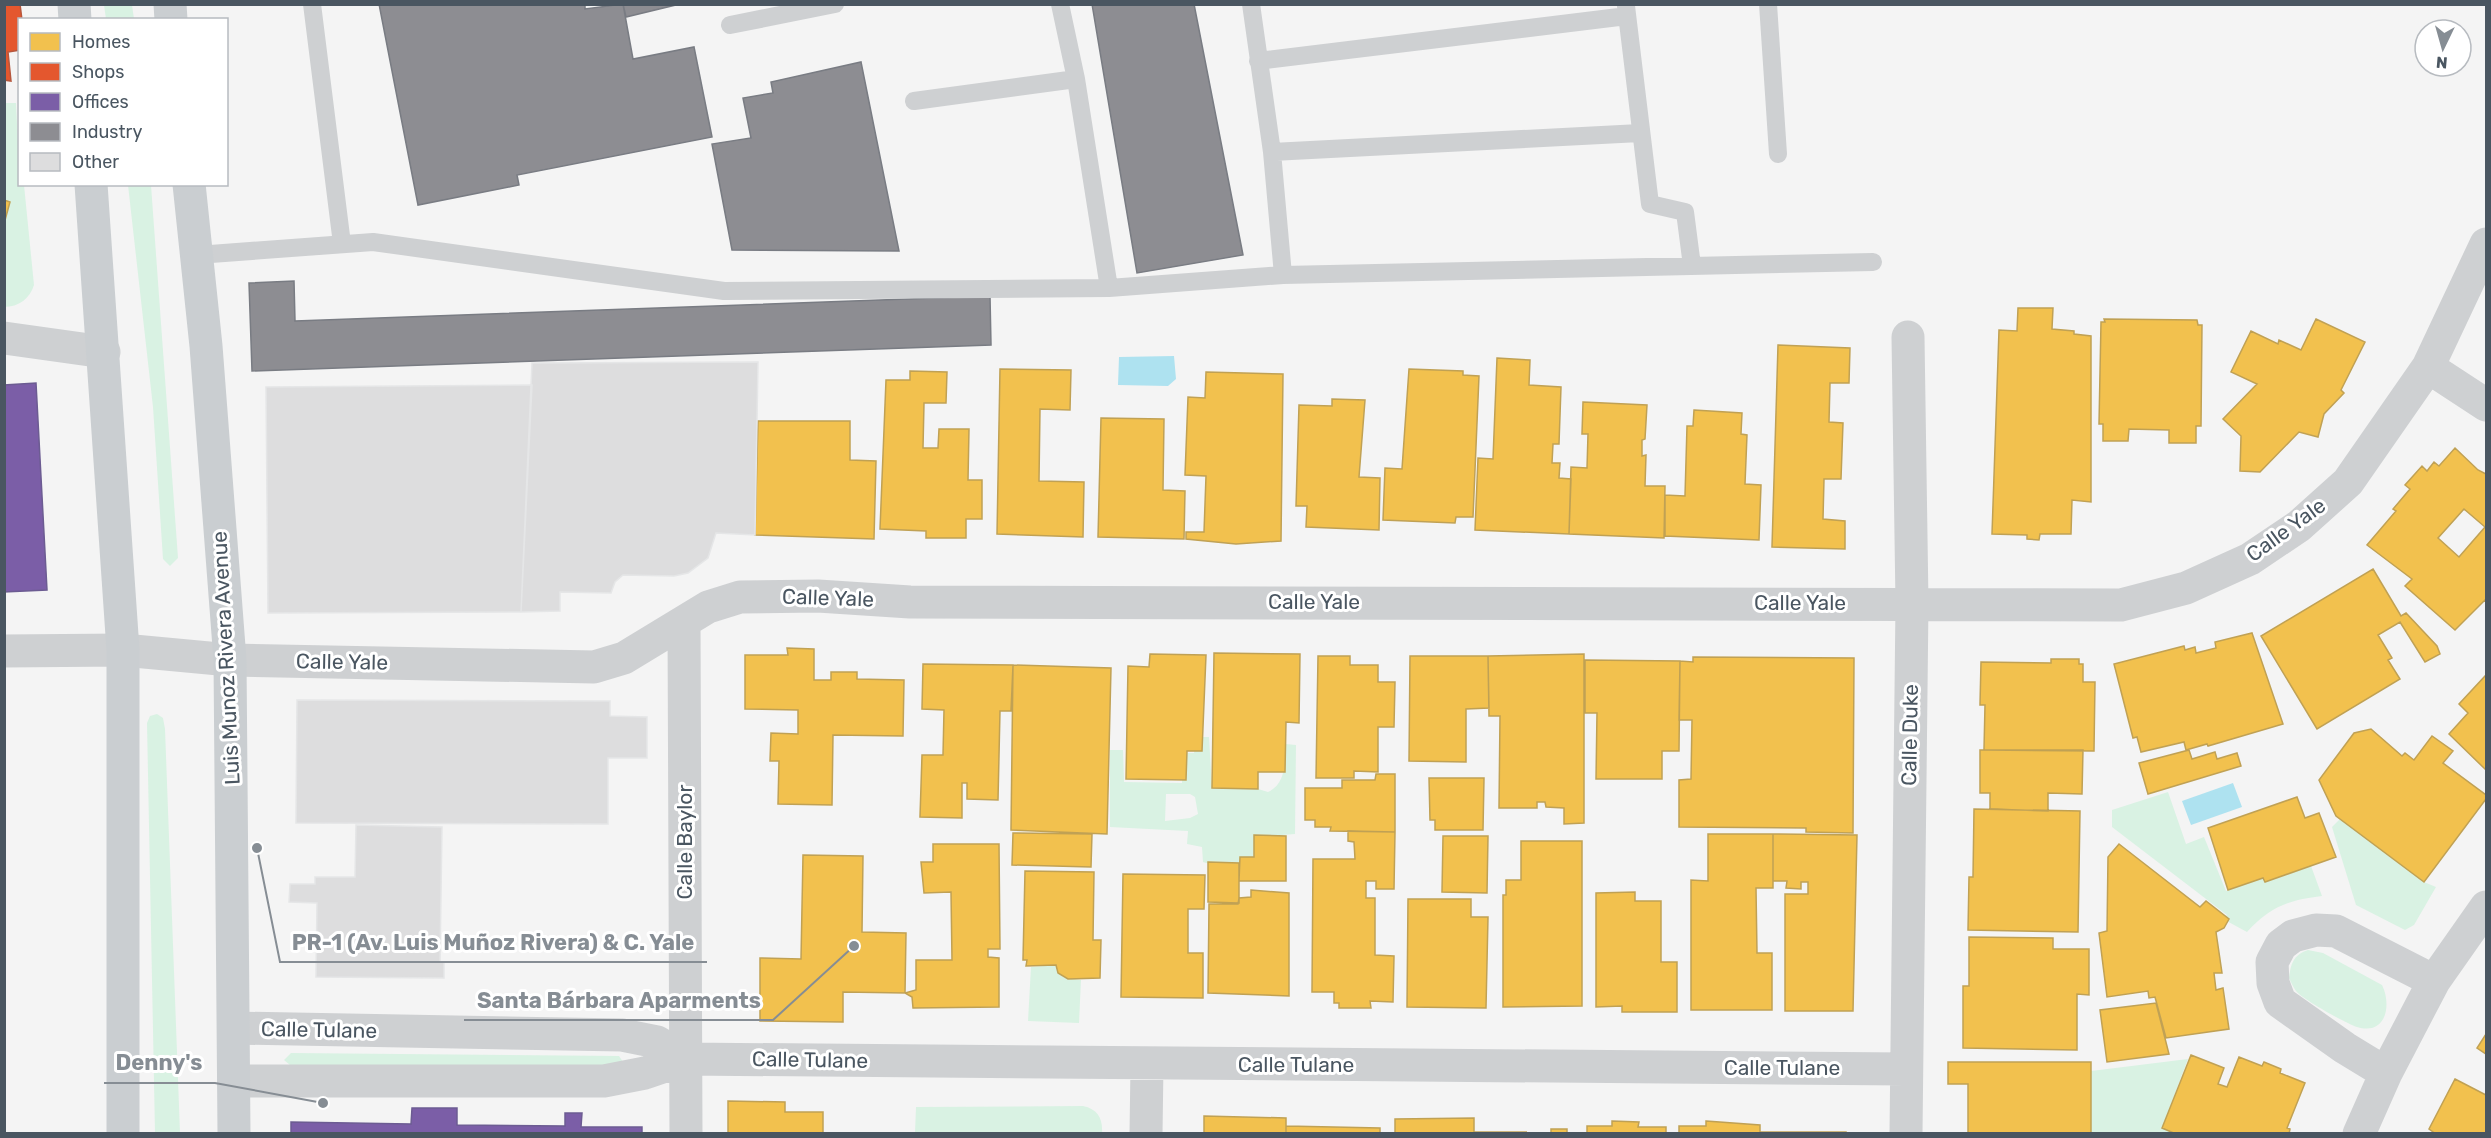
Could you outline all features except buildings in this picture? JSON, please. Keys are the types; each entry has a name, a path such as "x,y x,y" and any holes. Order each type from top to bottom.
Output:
{"main road":[{"path":"91,186 123,650 123,1134"},
{"name":"Luis Munoz Rivera Avenue","path":"189,186 197,255 230,660 234,1134"}],"street":[{"name":"Calle Yale","path":"4,651 123,650 230,660 594,667 624,658 708,607 740,597 767,595 909,602 2121,605 2186,588 2250,559 2299,526 2348,482 2428,367 2487,244"},
{"name":"Calle Duke","path":"1906,1134 1912,603 1908,337"},
{"path":"4,338 104,352"},
{"path":"2428,367 2487,405"},
{"name":"Calle Baylor","path":"684,622 686,1134"},
{"path":"2359,1134 2386,1073 2434,981 2487,908"},
{"path":"2386,1073 2345,1048 2280,1002 2273,983 2272,962 2281,945 2293,936 2316,930 2336,931 2434,981"},
{"name":"Calle Tulane","path":"234,1028 622,1035 657,1042 686,1059"},
{"name":"Calle Tulane","path":"234,1081 604,1081 645,1073 686,1059 1147,1065 1906,1069"},
{"path":"1146,1134 1147,1065"}],"lane":[{"path":"312,4 342,244"},
{"path":"730,25 835,4"},
{"path":"1060,4 1076,79 1109,288"},
{"path":"1251,4 1272,152 1283,275"},
{"path":"1768,4 1778,154"},
{"path":"1258,61 1626,10 1650,204 1685,212 1692,266"},
{"path":"914,101 1076,79"},
{"path":"1272,152 1640,133"},
{"path":"197,255 373,242 724,291 1109,288 1283,275 1873,262"}],"green space":[{"path":"104,5 132,5 134,18 106,18"},
{"path":"5,103 16,103 18,186 24,186 34,285 30,294 23,301 4,307 5,224 10,202 5,200"},
{"path":"128,186 151,186 178,558 170,566 163,559 153,407"},
{"path":"157,714 163,718 165,729 180,1133 155,1133 147,723 150,716"},
{"path":"1196,737 1209,737 1212,788 1258,789 1268,792 1278,784 1281,778 1285,765 1286,744 1296,745 1295,834 1255,837 1254,857 1240,857 1239,863 1206,863 1203,862 1202,847 1187,844 1188,831 1110,827 1110,750 1123,750 1124,782 1182,783 1183,753 1194,753","holes":["1166,794 1190,794 1195,797 1198,814 1190,818 1165,821"]},
{"path":"2168,792 2186,844 2204,837 2226,891 2263,878 2266,882 2311,866 2322,896 2280,906 2255,923 2247,932 2223,919 2227,915 2112,827 2112,810"},
{"path":"2340,819 2424,882 2436,887 2414,925 2405,930 2356,905 2332,827"},
{"path":"2308,950 2323,953 2382,985 2386,1009 2380,1023 2367,1029 2357,1027 2325,1011 2296,991 2289,978 2291,968 2296,957"},
{"path":"1056,965 1063,977 1081,980 1079,1023 1028,1021 1031,967"},
{"path":"291,1053 619,1056 623,1062 619,1068 290,1065 284,1060"},
{"path":"2188,1059 2162,1128 2176,1133 2091,1133 2091,1071"},
{"path":"1083,1106 1096,1112 1102,1123 1102,1133 915,1133 916,1107"}],"water":[{"path":"1174,356 1176,379 1168,386 1118,385 1119,357"},
{"path":"2233,783 2242,807 2191,825 2182,801"}],"place":[{"name":"PR-1 (Av. Luis Muñoz Rivera) & C. Yale","path":"257,848"},
{"name":"Santa Bárbara Aparments","path":"854,946"},
{"name":"Denny's","path":"323,1103"}]}
